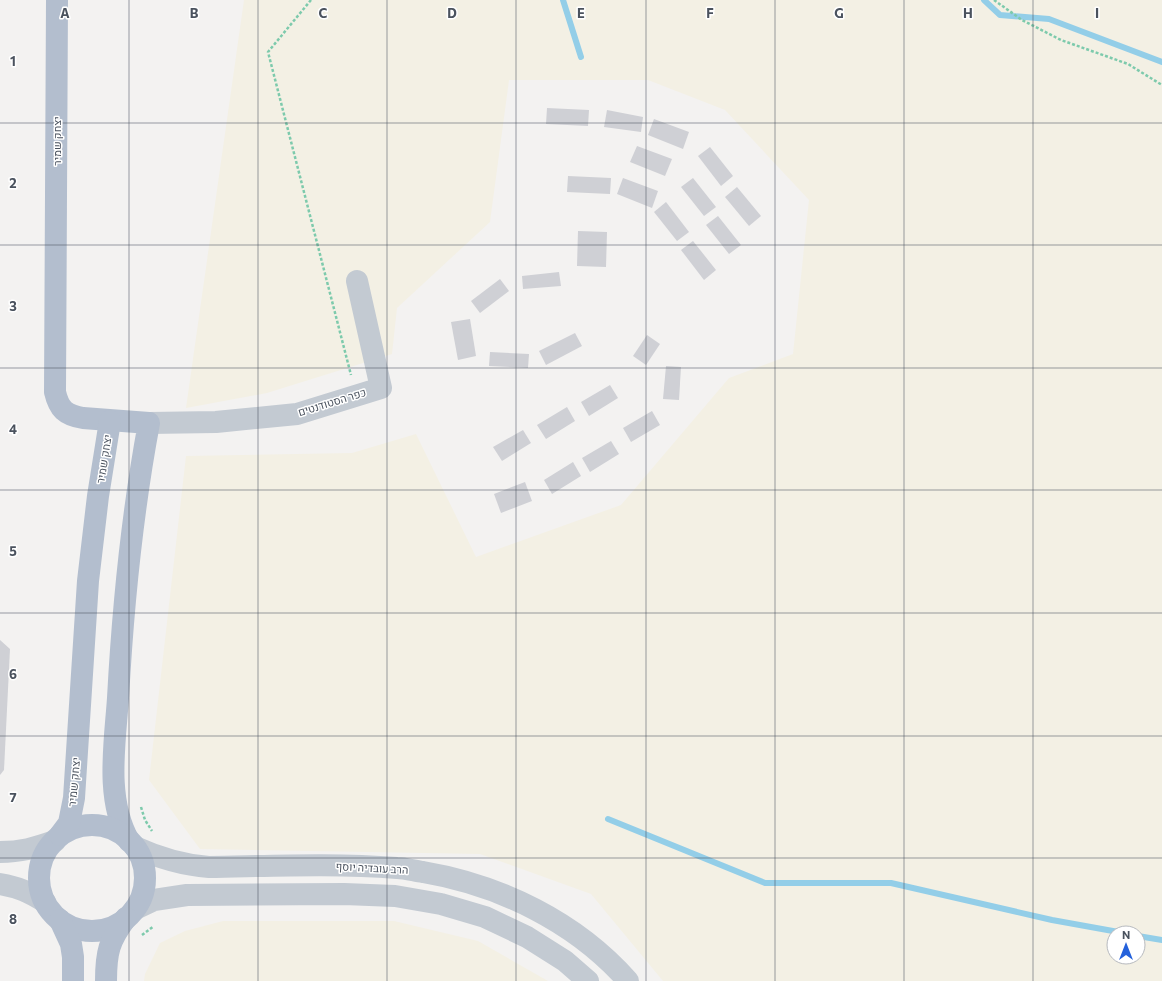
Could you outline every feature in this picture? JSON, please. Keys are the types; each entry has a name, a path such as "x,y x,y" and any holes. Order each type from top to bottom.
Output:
{"main road":[{"name":"יצחק שמיר","path":"57,0 55,392 58,404 64,411 72,416 110,421 98,496 88,574 74,798 69,823 57,838"},
{"path":"106,981 107,960 110,946 116,932 131,914 142,895 145,878 142,861 122,828 116,804 114,776 120,654 126,583 136,504 149,423 110,421"},
{"path":"131,914 109,928 92,931 75,928 54,915 45,902 39,886 39,870 45,854 57,838 75,828 96,825 109,828 116,831 132,844"},
{"path":"60,920 71,944 74,956 73,981"}],"street":[{"name":"כפר הסטודנטים","path":"149,423 216,422 297,414 381,388 357,281"},
{"path":"0,852 15,852 34,849 57,838"},
{"name":"הרב עובדיה יוסף","path":"132,844 155,856 187,865 209,867 345,866 398,868 448,876 496,891 540,912 581,939 619,971 628,981"},
{"path":"0,884 14,886 45,902"},
{"path":"131,914 154,900 187,895 344,894 394,896 441,904 485,917 527,937 564,961 588,981"}],"path":[{"path":"311,0 268,52 356,395"},
{"path":"994,0 1022,20 1061,40 1128,64 1162,85"},
{"path":"140,805 145,820 153,832"},
{"path":"140,936 169,913 168,897"}],"sand":[{"path":"244,0 1162,0 1162,981 663,981 591,894 480,854 200,849 149,780 186,456 352,453 416,434 476,557 621,505 729,378 793,354 809,200 725,110 648,80 509,80 490,222 397,308 392,354 267,393 186,408"},
{"path":"223,921 394,921 478,941 548,981 144,981 145,974 160,943 185,931"}],"building":[{"path":"547,108 589,110 588,126 546,124"},
{"path":"607,110 643,117 641,132 604,127"},
{"path":"654,119 689,132 683,149 648,135"},
{"path":"637,146 672,159 665,176 630,162"},
{"path":"710,147 733,176 721,186 698,156"},
{"path":"568,176 611,178 610,194 567,192"},
{"path":"623,178 658,191 652,208 617,194"},
{"path":"693,178 716,207 704,216 681,187"},
{"path":"737,187 761,216 749,226 725,197"},
{"path":"666,202 689,232 677,241 654,212"},
{"path":"718,216 741,245 729,254 706,225"},
{"path":"578,231 607,232 606,267 577,266"},
{"path":"693,241 716,270 704,280 681,250"},
{"path":"559,272 561,286 523,289 522,276"},
{"path":"500,279 509,291 480,313 471,301"},
{"path":"470,319 476,356 458,360 451,322"},
{"path":"575,333 582,346 546,365 539,351"},
{"path":"647,335 660,344 646,365 633,356"},
{"path":"490,352 529,354 528,368 489,366"},
{"path":"666,366 681,367 679,400 663,399"},
{"path":"610,385 618,398 589,416 581,402"},
{"path":"567,407 575,421 546,439 537,425"},
{"path":"652,411 660,425 631,442 623,428"},
{"path":"523,430 531,443 502,461 493,447"},
{"path":"611,441 619,454 590,472 582,458"},
{"path":"573,462 581,476 552,494 544,480"},
{"path":"525,482 532,501 501,513 494,494"},
{"path":"0,640 10,649 4,770 0,775"}],"waterway":[{"path":"563,0 581,57"},
{"path":"984,0 1000,15 1049,19 1162,62"},
{"path":"608,819 765,883 891,883 1052,920 1106,930"},
{"path":"1146,937 1162,940"}]}
